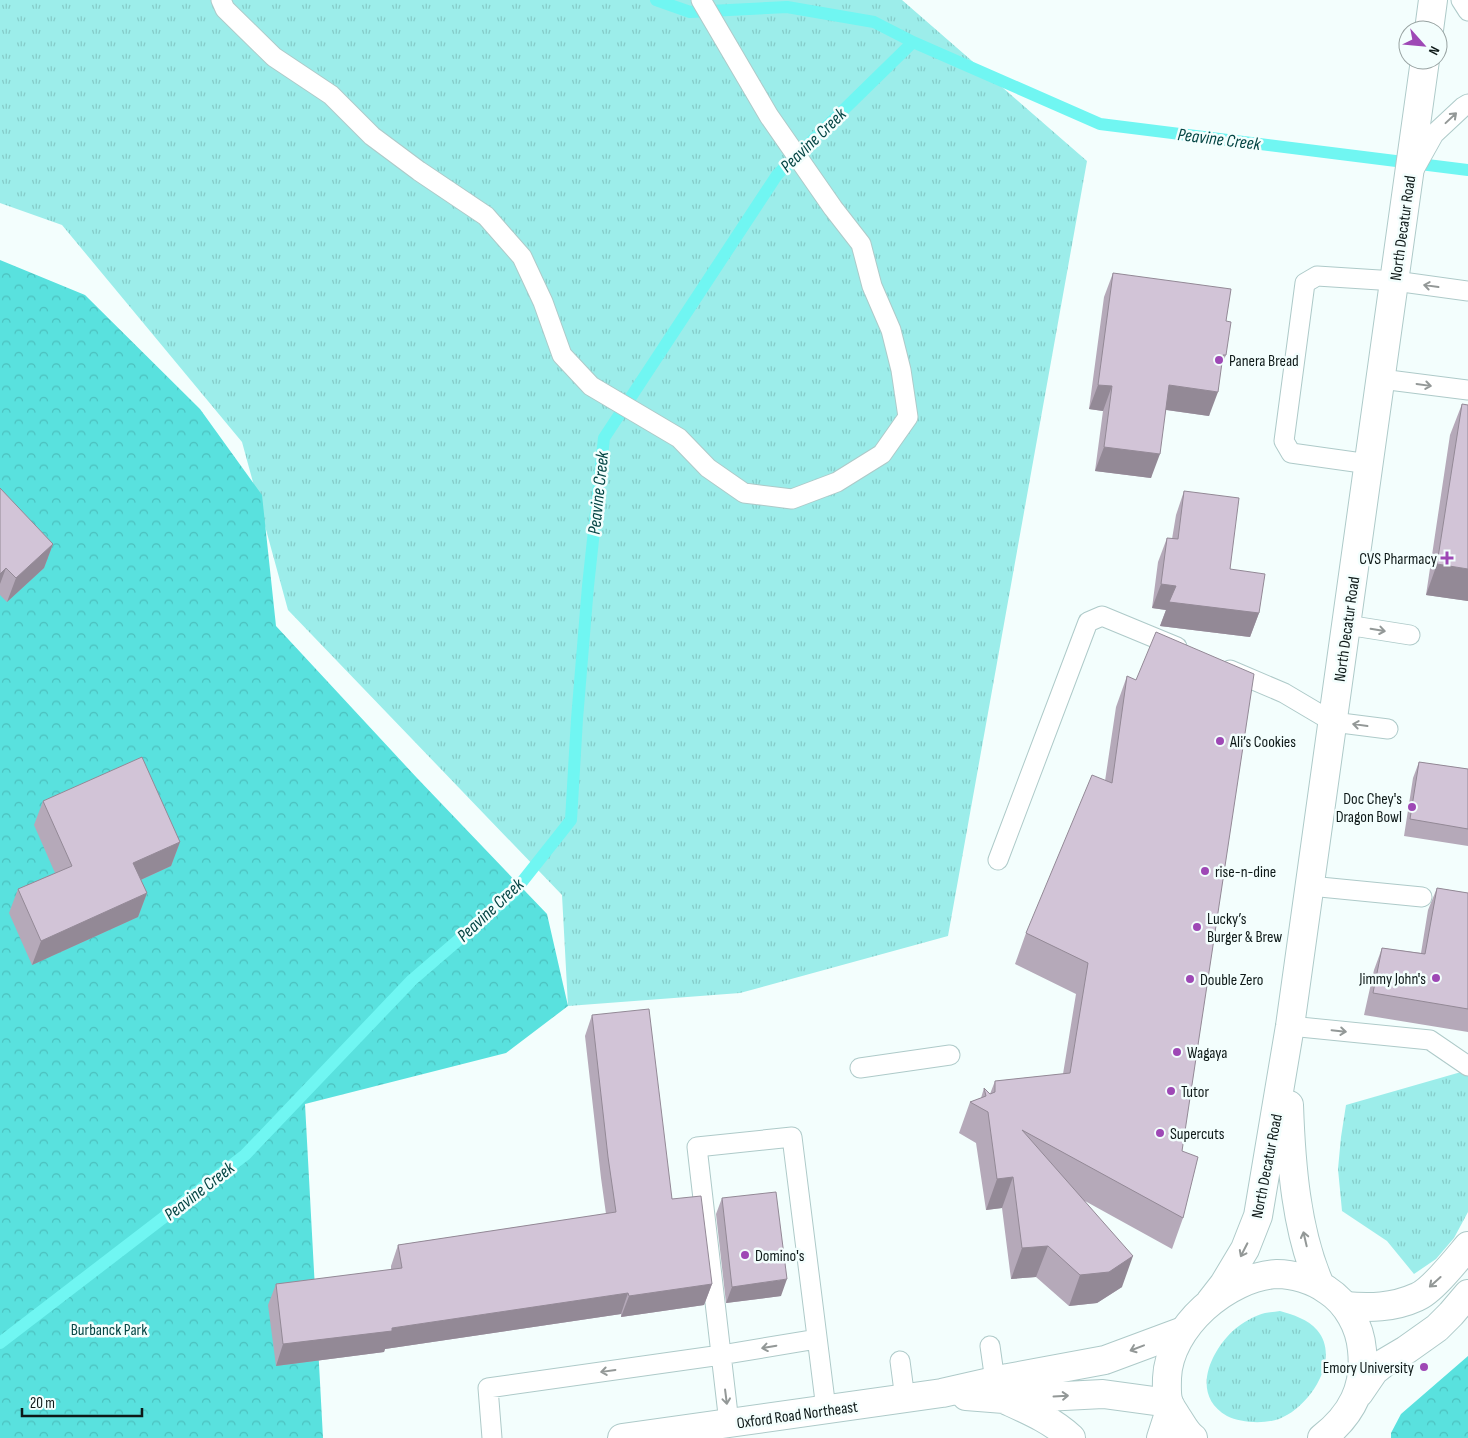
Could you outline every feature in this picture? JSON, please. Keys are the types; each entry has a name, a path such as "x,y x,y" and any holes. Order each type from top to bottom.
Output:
{"main road":[{"path":"1431,20 1434,0"},
{"name":"North Decatur Road","path":"1210,1302 1224,1284 1245,1249 1258,1216 1289,1037 1406,205 1425,133 1425,70"},
{"name":"North Decatur Road","path":"1289,1037 1291,1164 1311,1265 1320,1285"},
{"path":"1345,1306 1366,1308 1390,1306 1418,1297 1446,1272 1468,1246"},
{"path":"1162,1438 1170,1405 1167,1387 1167,1367 1173,1348 1183,1330 1210,1302 1232,1288 1270,1275 1278,1274 1298,1277 1320,1285 1334,1294 1345,1306 1356,1325 1362,1342 1364,1364 1360,1392"},
{"path":"1322,1438 1339,1423 1350,1409 1374,1371 1384,1362 1406,1350 1437,1328 1468,1294"},
{"name":"Oxford Road Northeast","path":"1000,1390 1105,1360 1183,1330"},
{"path":"1000,1390 1062,1430 1071,1438"},
{"name":"Oxford Road Northeast","path":"622,1438 942,1393 1000,1390 1103,1394 1170,1405"},
{"path":"1170,1405 1193,1438"}],"lane":[{"path":"221,0 226,9 274,57 331,95 372,136 419,171 486,216 522,257 543,302 562,354 591,386 680,438 708,468 744,493 792,499 837,482 882,454 908,417 901,370 891,330 872,286 861,244 833,208 769,116 702,0"},
{"path":"1461,0 1468,11"},
{"path":"1425,133 1468,104"},
{"path":"1369,464 1291,453 1284,442 1305,283 1317,276 1395,281 1468,291"},
{"path":"1381,379 1468,390"},
{"path":"998,860 1088,622 1102,616 1193,654"},
{"path":"1346,625 1410,635"},
{"path":"1211,662 1284,693 1333,722 1388,729"},
{"path":"1310,886 1422,897"},
{"path":"1289,1037 1430,1040 1468,1066"},
{"path":"860,1068 950,1055"},
{"path":"729,1423 697,1147 792,1138 826,1409"},
{"path":"492,1438 488,1388 721,1355 817,1339"},
{"path":"990,1346 1000,1390"},
{"path":"900,1360 905,1399"}],"green space":[{"path":"0,0 902,0 1087,161 948,936 740,993 568,1006 562,895 288,610 242,442 62,225 0,203"},
{"name":"Burbanck Park","path":"0,260 85,295 200,409 262,495 276,626 547,914 568,1006 506,1053 305,1104 323,1438 0,1438"},
{"path":"1468,1070 1468,1212 1454,1238 1436,1259 1414,1274 1387,1241 1342,1211 1338,1169 1346,1105"},
{"path":"1280,1311 1309,1323 1317,1330 1324,1342 1326,1355 1319,1381 1301,1405 1279,1419 1267,1422 1253,1422 1227,1416 1216,1407 1209,1397 1207,1385 1208,1373 1218,1349 1226,1338 1249,1320 1261,1314"},
{"path":"1468,1356 1468,1438 1391,1438 1391,1433 1401,1414"}],"building":[{"path":"1113,273 1231,289 1226,321 1231,322 1226,355 1223,355 1218,392 1169,385 1160,454 1104,447 1112,386 1098,385"},
{"path":"1462,404 1468,405 1468,569 1437,564"},
{"path":"0,488 53,544 16,578 6,568 0,574"},
{"path":"1184,491 1239,498 1230,569 1265,574 1259,613 1169,602 1176,586 1161,584 1167,538 1178,539"},
{"path":"1156,632 1254,674 1182,1151 1198,1157 1183,1218 1022,1130 1133,1256 1109,1272 1080,1275 1048,1246 1022,1248 1013,1177 997,1179 988,1112 970,1102 986,1096 984,1088 990,1094 995,1092 995,1081 1070,1073 1088,963 1026,933 1092,775 1112,783 1127,676 1136,680"},
{"path":"142,757 180,842 133,863 147,893 41,941 18,889 72,866 43,801"},
{"path":"1419,762 1468,769 1468,829 1410,819"},
{"path":"1437,888 1468,893 1468,1009 1373,993 1382,948 1425,954"},
{"path":"649,1009 672,1199 701,1196 712,1284 629,1296 628,1293 392,1328 392,1331 283,1344 276,1284 402,1268 398,1245 616,1212 592,1015"},
{"path":"776,1192 787,1279 732,1287 722,1198"}],"waterway":[{"name":"Peavine Creek","path":"656,0 690,12 787,7 874,22 913,42 1100,124 1468,170"},
{"name":"Peavine Creek","path":"0,1343 245,1155 412,980 514,892 571,820 588,586 604,438 777,175 913,42"}],"place":[{"name":"Panera Bread","path":"1219,360"},
{"name":"CVS Pharmacy","path":"1447,558"},
{"name":"Ali’s Cookies","path":"1220,741"},
{"name":"Doc Chey's Dragon Bowl","path":"1412,807"},
{"name":"rise-n-dine","path":"1205,871"},
{"name":"Lucky’s Burger & Brew","path":"1197,927"},
{"name":"Jimmy John's","path":"1436,978"},
{"name":"Double Zero","path":"1190,979"},
{"name":"Wagaya","path":"1177,1052"},
{"name":"Tutor","path":"1171,1091"},
{"name":"Supercuts","path":"1160,1133"},
{"name":"Domino's","path":"745,1255"},
{"name":"Emory University","path":"1424,1367"}]}
